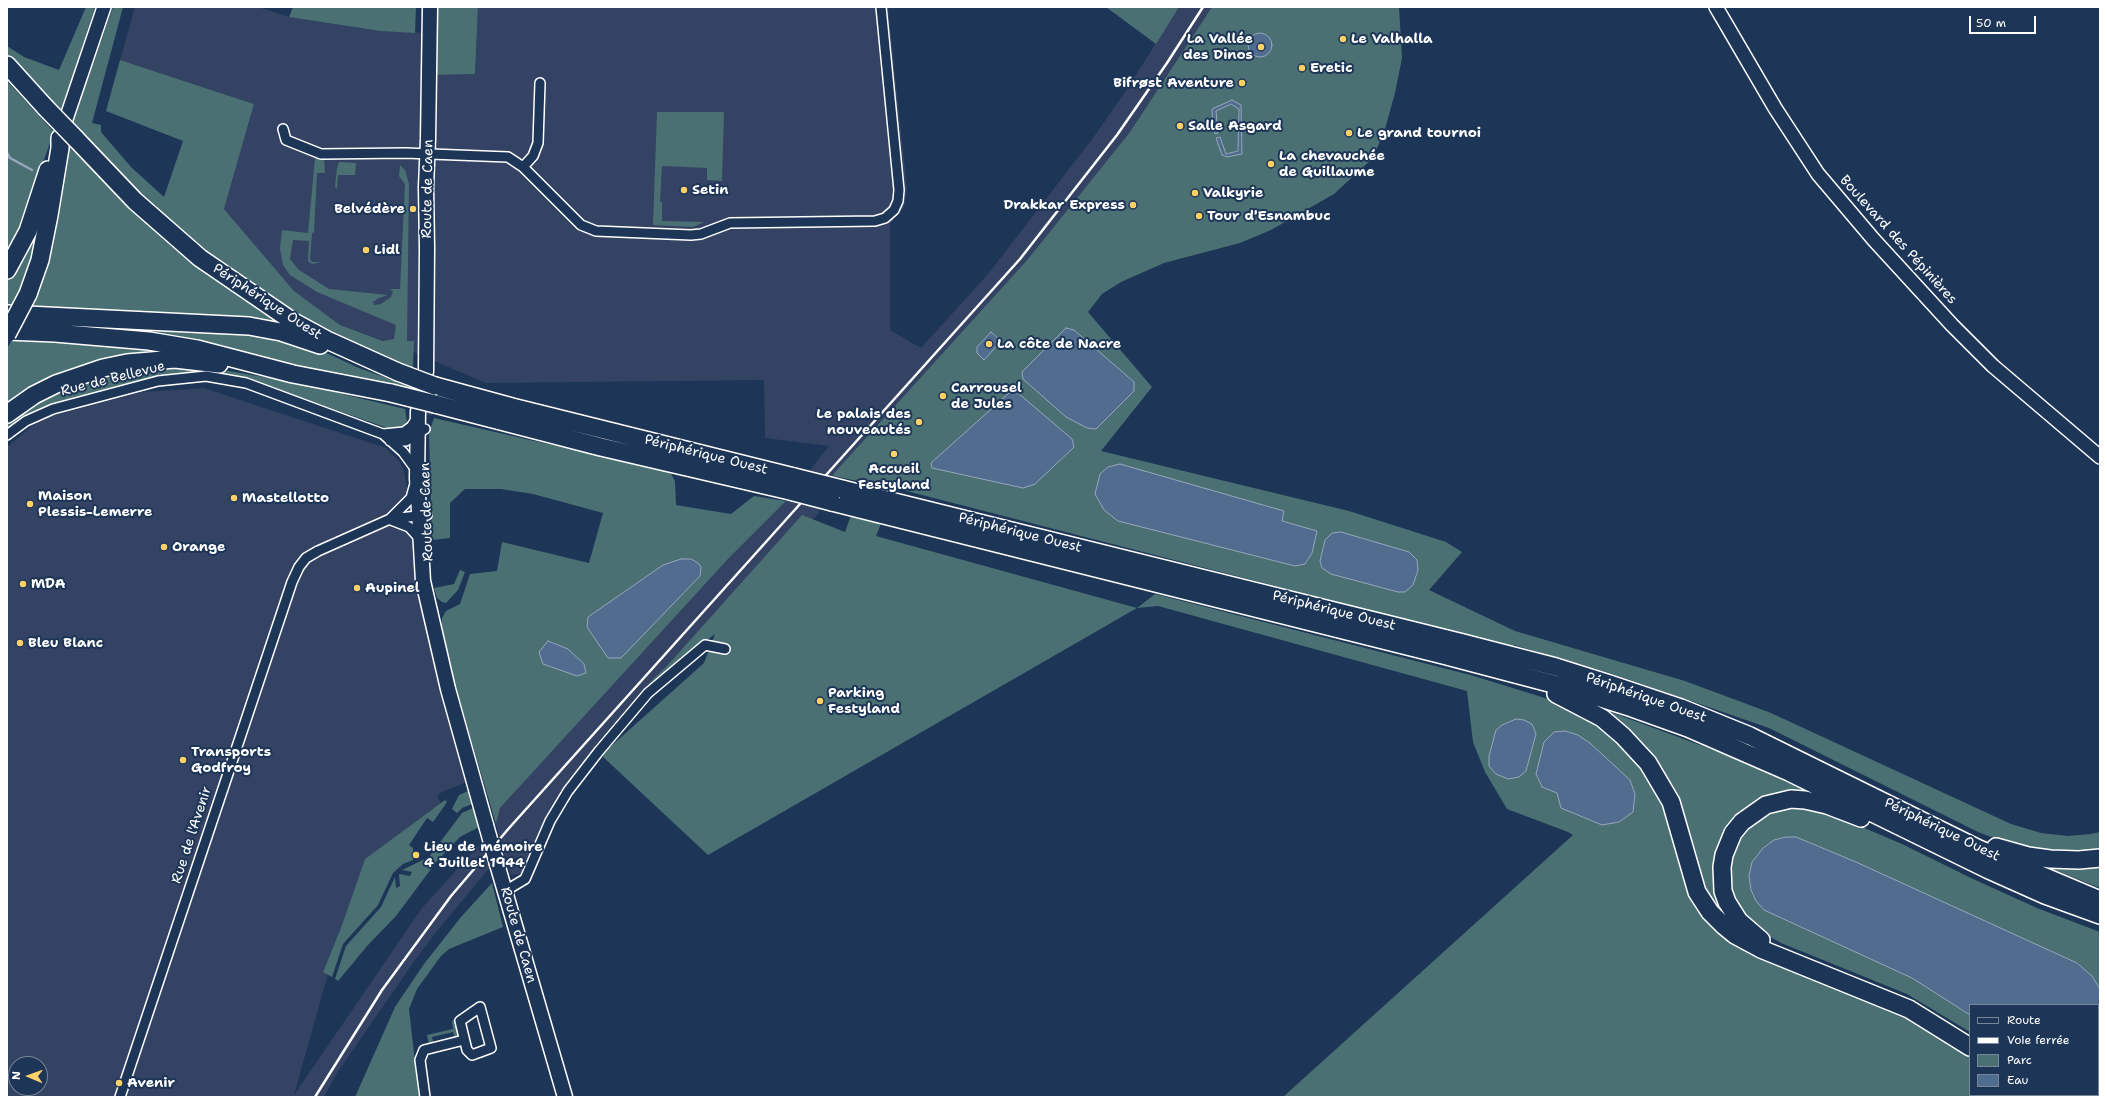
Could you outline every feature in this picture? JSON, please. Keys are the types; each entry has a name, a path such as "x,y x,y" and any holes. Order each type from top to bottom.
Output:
{"highway":[{"name":"Périphérique Ouest","path":"7,65 46,107 68,139 140,206 200,258 292,320 333,343 398,372 435,386 512,408 837,496 1463,643 1556,667 1681,708 1750,736 1962,841 2044,878 2100,900"},
{"path":"7,270 28,230 68,139"},
{"path":"7,333 28,294 40,260 50,215 60,148 68,139"},
{"path":"7,314 250,326 282,332 398,372"},
{"name":"Périphérique Ouest","path":"7,333 55,333 149,341 197,349 293,374 390,393 424,412 792,484"},
{"path":"7,414 34,395 56,384 97,370 127,363 175,359 293,374"},
{"name":"Périphérique Ouest","path":"887,508 1572,689 1688,728 1823,788 1927,841 2045,895 2100,915"},
{"path":"1443,655 1506,679 1564,697 1602,718 1623,736 1640,753 1664,788 1678,823 1687,861 1697,892 1710,912 1729,931 1761,949 1909,1009 1969,1046"},
{"path":"1927,841 1895,833 1827,805 1805,800 1780,801 1766,805 1753,812 1732,833 1727,844 1722,867 1723,890 1727,902 1738,921 1763,941 1898,996 1927,1011 1969,1038"},
{"path":"1962,841 1991,845 2021,854 2050,859 2079,860 2100,858"}],"main road":[{"path":"68,139 104,7"},
{"name":"Route de Caen","path":"421,7 423,154 422,370 417,317 418,170 423,154 428,140 430,7"},
{"name":"Boulevard des Pépinières","path":"1716,7 1775,108 1818,174 1952,325 1992,366 2100,457"},
{"name":"Route de Caen","path":"424,412 417,474 423,515 420,540 423,581 448,689 565,1097"},
{"name":"Route de Caen","path":"421,433 423,515 430,610"}],"street":[{"path":"283,129 286,140 321,154 423,154 501,156 508,158 523,167 581,225 596,231 696,234 730,223 875,221 885,218 894,210 898,201 899,190 880,7"},
{"path":"523,167 532,156 538,143 540,83"},
{"name":"Rue de Bellevue","path":"7,435 26,421 53,409 158,381 206,376 246,383 386,438 402,442 421,433"},
{"path":"386,438 404,432 411,427 424,412"},
{"name":"Rue de Bellevue","path":"386,438 403,452 417,474"},
{"name":"Route de Caen","path":"390,519 411,498 417,474"},
{"name":"Rue de l'Avenir","path":"120,1097 292,582 299,567 306,558 390,519 423,515"},
{"path":"390,519 408,527 420,540"},
{"path":"505,891 525,879 550,820 564,797 599,751 638,704 666,677 705,645 724,649"},
{"path":"480,1007 491,1048 472,1055 466,1050 464,1040 460,1021 480,1007"},
{"path":"425,1097 420,1060 424,1050 464,1040"}],"shaded area":[{"path":"135,7 258,7 289,17 380,31 435,33 435,75 475,74 478,7 888,7 907,189 904,207 890,224 890,330 921,348 988,274 1093,138 1125,92 1179,7 1212,7 1130,132 1028,259 835,472 818,514 605,737 569,779 550,812 525,873 511,875 496,824 500,808 728,559 786,501 829,446 765,438 764,380 486,383 404,348 340,325 294,291 224,209 254,104 120,60"},
{"path":"204,388 386,448 400,462 404,472 443,690 466,782 442,792 437,796 441,803 365,859 342,925 323,971 328,974 294,1095 422,908 481,843 491,866 433,936 413,963 337,1073 324,1097 7,1097 7,447 40,419 142,392"}],"green space":[{"path":"86,7 95,7 61,112 7,54 7,46 24,57 59,70"},
{"path":"113,7 123,7 92,123 101,125 101,132 131,167 164,197 183,141 106,111 120,60 254,104 224,209 294,291 340,325 383,341 394,339 396,325 317,292 290,275 283,265 280,248 282,230 308,233 315,158 324,158 325,173 317,173 314,232 312,233 310,259 312,262 320,262 312,264 308,261 309,241 293,240 290,259 299,270 329,289 388,295 373,302 374,305 381,304 391,297 393,291 389,289 400,289 405,184 399,176 400,165 405,170 409,184 407,341 414,341 413,369 332,333 283,306 222,263 216,261 166,223 72,125"},
{"path":"293,7 416,7 415,33 380,31 289,17"},
{"path":"436,7 478,7 475,74 435,75"},
{"path":"1106,7 1179,7 1156,44"},
{"path":"1212,7 1399,7 1402,58 1395,93 1385,129 1373,158 1334,194 1271,230 1240,243 1164,263 1121,282 1102,294 1088,312 1152,387 1101,451 1349,511 1446,542 1462,552 1429,590 1515,631 1685,681 1771,713 2011,824 2041,833 2068,836 2100,832 2100,849 2088,851 2053,851 2028,848 2002,841 1978,832 1769,728 1613,674 1514,645 1512,647 895,488 876,536 1137,608 708,855 601,755 704,663 715,634 646,686 667,666 802,515 845,532 863,482 833,476 835,472 1028,259 1130,132"},
{"path":"7,81 54,132 17,234 7,254"},
{"path":"657,112 724,112 722,181 707,180 707,168 662,166 660,202 662,202 662,221 704,222 693,227 653,225"},
{"path":"69,147 168,242 214,279 288,325 217,317 27,307 55,223"},
{"path":"339,162 356,163 355,175 338,175 337,189 335,187"},
{"path":"45,191 29,278 11,309 7,309 7,275"},
{"path":"21,325 210,326 309,345 359,368 412,387 411,394 214,346"},
{"path":"13,339 147,348 147,355 7,406 7,348"},
{"path":"194,365 293,382 405,409 407,422 401,431 393,430 262,384 229,374 202,372 173,374 57,403 28,414 7,428 7,421 50,394 113,371"},
{"path":"434,418 670,472 675,481 676,505 731,514 754,496 786,501 728,559 500,808 496,824 441,638 442,618 446,611 460,604 470,574 497,571 502,542 589,563 603,513 533,494 501,489 465,489 450,503 450,538 432,540 429,433"},
{"path":"460,570 465,572 458,590 446,603 442,602 437,598 434,588 454,584"},
{"path":"1155,594 1474,676 1548,699 1603,723 1661,791 1708,920 1891,1006 1969,1052 1969,1096 2039,1097 1283,1097 1573,835 1507,809 1485,772 1473,742 1467,691 1158,606 1137,608"},
{"path":"1605,710 1727,755 1817,796 1781,796 1722,845 1740,928 1703,897 1683,828"},
{"path":"468,791 472,804 462,808 457,813 452,809 459,795"},
{"path":"445,800 447,802 433,822 427,818 409,845 413,848 413,860 403,864 393,873 378,905 343,944 332,977 323,972 342,925 365,859"},
{"path":"1788,807 1803,807 1841,818 1902,844 2037,908 2100,932 2100,1082 2099,1004 1969,1004 1969,1031 1907,994 1781,943 1760,931 1744,917 1733,901 1729,885 1728,865 1739,834 1769,813"},
{"path":"473,808 479,827 460,837 452,845 437,861 396,916 368,945 338,981 335,979 346,946 381,907 395,877 396,888 400,886 399,874 410,876 412,872 402,870 429,857 462,813"},
{"path":"2100,860 2100,888 2035,862"},
{"path":"492,883 503,927 449,949 441,956 417,989 409,1009 419,1097 355,1097 395,1007 424,964 461,917"},
{"path":"455,1018 459,1035 455,1039 453,1032 432,1037 434,1045 429,1044 427,1035 453,1029 452,1021"}],"water":[{"path":"1260,33 1268,37 1272,45 1268,53 1260,57 1252,53 1248,45 1252,37"},
{"path":"1232,100 1241,105 1242,154 1227,157 1222,155 1216,138 1220,137 1226,154 1238,151 1239,109 1231,104 1216,111 1218,133 1215,134 1213,128 1212,109"},
{"path":"1066,328 1074,330 1134,382 1134,391 1096,429 1087,428 1066,417 1023,379 1022,372"},
{"name":"La côte de Nacre","path":"991,332 1001,341 984,360 977,353 977,347"},
{"path":"1009,393 1018,393 1072,439 1074,447 1035,484 1023,488 932,468 931,463"},
{"path":"1120,464 1284,511 1282,521 1317,531 1312,553 1305,564 1295,566 1118,521 1104,510 1095,494 1100,474 1108,467"},
{"path":"1341,532 1409,552 1417,560 1418,570 1413,585 1405,592 1398,592 1331,574 1322,568 1320,561 1325,540 1332,533"},
{"path":"681,559 691,559 698,563 701,567 700,576 621,658 608,658 587,627 588,617 663,565"},
{"path":"548,641 568,649 584,664 586,673 577,676 543,664 539,652"},
{"path":"1516,719 1524,720 1532,724 1536,734 1526,771 1519,777 1508,779 1496,774 1489,766 1489,756 1496,730 1502,725"},
{"path":"1565,731 1578,735 1591,744 1630,780 1635,794 1633,812 1619,822 1602,825 1561,808 1557,793 1542,787 1536,774 1544,742 1554,732"},
{"path":"1786,837 1796,837 1856,862 2077,963 2092,976 2100,989 2100,1020 2099,1022 2099,1004 1969,1004 1969,1014 1912,978 1764,910 1756,901 1751,890 1749,876 1752,862 1763,848 1774,840"}],"waterway":[{"path":"7,153 10,158 32,170"}],"tunnel":[{"path":"425,415 426,373"}],"railway":[{"path":"315,1097 382,990 451,896 510,827 1020,259 1117,135 1167,63 1203,7"}],"place":[{"name":"Le Valhalla","path":"1343,39"},
{"name":"La Vallée des Dinos","path":"1261,47"},
{"name":"Eretic","path":"1302,68"},
{"name":"Bifrøst Aventure","path":"1242,83"},
{"name":"Salle Asgard","path":"1180,126"},
{"name":"Le grand tournoi","path":"1349,133"},
{"name":"La chevauchée de Guillaume","path":"1271,164"},
{"name":"Setin","path":"684,190"},
{"name":"Valkyrie","path":"1195,193"},
{"name":"Drakkar Express","path":"1133,205"},
{"name":"Belvédère","path":"413,209"},
{"name":"Tour d'Esnambuc","path":"1199,216"},
{"name":"Lidl","path":"366,250"},
{"name":"La côte de Nacre","path":"989,344"},
{"name":"Carrousel de Jules","path":"943,396"},
{"name":"Le palais des nouveautés","path":"919,422"},
{"name":"Accueil Festyland","path":"894,454"},
{"name":"Mastellotto","path":"234,498"},
{"name":"Maison Plessis-Lemerre","path":"30,504"},
{"name":"Orange","path":"164,547"},
{"name":"MDA","path":"23,584"},
{"name":"Aupinel","path":"357,588"},
{"name":"Bleu Blanc","path":"20,643"},
{"name":"Parking Festyland","path":"820,701"},
{"name":"Transports Godfroy","path":"183,760"},
{"name":"Lieu de mémoire 4 Juillet 1944","path":"416,855"},
{"name":"Avenir","path":"119,1083"}]}
